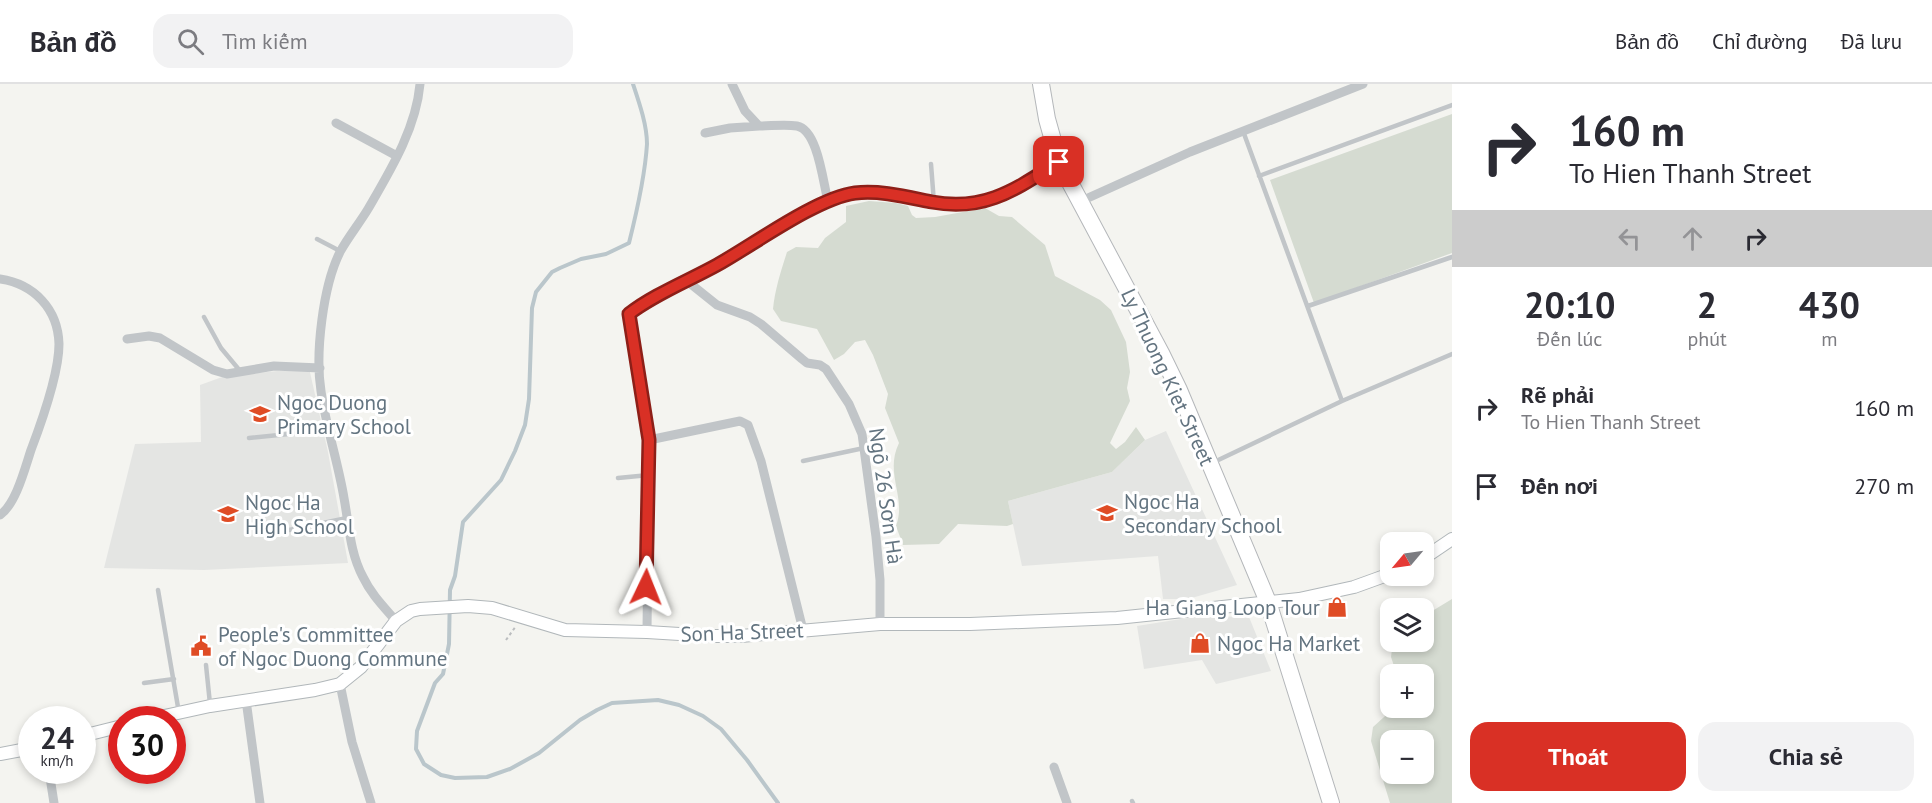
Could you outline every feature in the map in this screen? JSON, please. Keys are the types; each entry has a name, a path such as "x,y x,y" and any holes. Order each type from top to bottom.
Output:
{"highway":[{"name":"Ly Thuong Kiet Street","path":"1041,84 1059,162 1161,353 1268,602 1327,802"}],"street":[{"path":"396,621 363,579 352,548 321,390 320,368 327,293 340,251 368,209 397,156 413,115 420,84"},
{"path":"732,84 744,111 759,126"},
{"path":"1079,202 1190,152 1363,84"},
{"path":"336,123 397,156"},
{"path":"705,133 759,126 797,126 808,132 814,145 828,201"},
{"path":"647,632 649,440 629,314 828,201 844,195 864,193 902,196 934,203 962,205 1004,195 1059,162"},
{"path":"0,279 36,292 53,316 59,342 56,368 39,430 13,499 0,516"},
{"name":"Ngõ 26 Sơn Hà","path":"687,281 717,305 750,317 761,324 802,360 826,369 849,404 857,421 864,448 880,580 880,624"},
{"path":"127,339 149,336 160,338 213,370 227,374 274,366 320,368"},
{"path":"649,440 741,422 748,425 761,461 803,630"},
{"path":"1434,551 1452,539"},
{"name":"Son Ha Street","path":"186,711 340,684 361,667 396,621 411,611 420,609 468,606 492,608 565,630 712,636 880,624 970,624 1107,619 1324,594 1380,578"},
{"path":"340,684 352,742 371,803"},
{"path":"246,700 260,803"},
{"path":"0,754 18,751"},
{"path":"1054,767 1068,803"},
{"path":"52,784 54,803"}],"lane":[{"path":"1259,176 1452,105"},
{"path":"1243,131 1342,401"},
{"path":"931,164 934,203"},
{"path":"317,239 340,251"},
{"path":"1308,306 1452,257"},
{"path":"204,316 221,348 241,372"},
{"path":"1210,464 1342,401 1452,354"},
{"path":"249,438 329,430"},
{"path":"803,460 864,448"},
{"path":"618,478 649,475"},
{"path":"289,530 347,518"},
{"path":"158,590 178,706"},
{"path":"206,665 210,706"},
{"path":"144,683 174,679"}],"path":[{"path":"506,640 515,629 518,615"}],"shaded area":[{"path":"1452,114 1452,253 1314,303 1270,180"},
{"path":"869,201 908,206 916,218 985,208 999,216 1012,217 1045,245 1055,276 1100,300 1111,310 1126,342 1130,372 1127,388 1130,401 1110,443 1116,449 1125,442 1136,427 1145,440 1112,472 1008,501 1013,524 1007,526 958,524 939,544 903,545 896,526 899,505 894,475 895,454 899,443 885,408 888,394 865,340 855,342 844,354 834,360 817,329 781,321 773,309 787,252 796,247 818,248 825,238 846,222 846,206"},
{"name":"Ngoc Ha High School","path":"309,368 328,452 348,563 204,570 104,568 135,444 201,442 200,385 225,376"},
{"name":"Ngoc Ha Secondary School","path":"1166,431 1237,585 1188,599 1163,599 1158,556 1022,566 1008,501 1112,472 1145,440"},
{"path":"1452,599 1452,803 1390,803 1384,784 1434,784 1434,730 1380,730 1380,770 1371,741 1373,727 1383,718 1434,718 1434,664 1393,664 1392,652 1434,652 1434,610"},
{"name":"Ngoc Ha Market","path":"1200,616 1249,617 1271,671 1216,684 1202,660 1144,669 1137,626"}],"waterway":[{"path":"633,84 644,121 647,144 643,181 629,243 606,254 581,259 552,272 536,292 532,308 529,399 525,425 501,480 463,522 455,576 450,590 449,644 443,674 435,683 417,731 416,749 424,764 441,775 455,778 487,777 510,769 539,753 580,720 612,703 658,700 679,705 703,716 721,729 778,803"}],"place":[{"name":"Ngoc Duong Primary School","path":"260,414"},
{"name":"Ngoc Ha Secondary School","path":"1107,513"},
{"name":"Ngoc Ha High School","path":"228,514"},
{"name":"Ha Giang Loop Tour","path":"1337,607"},
{"name":"Ngoc Ha Market","path":"1200,643"},
{"name":"People's Committee of Ngoc Duong Commune","path":"201,646"}],"route":[{"path":"646,587 649,440 629,314 828,201 844,195 864,193 902,196 934,203 962,205 1004,195 1059,162"}]}
